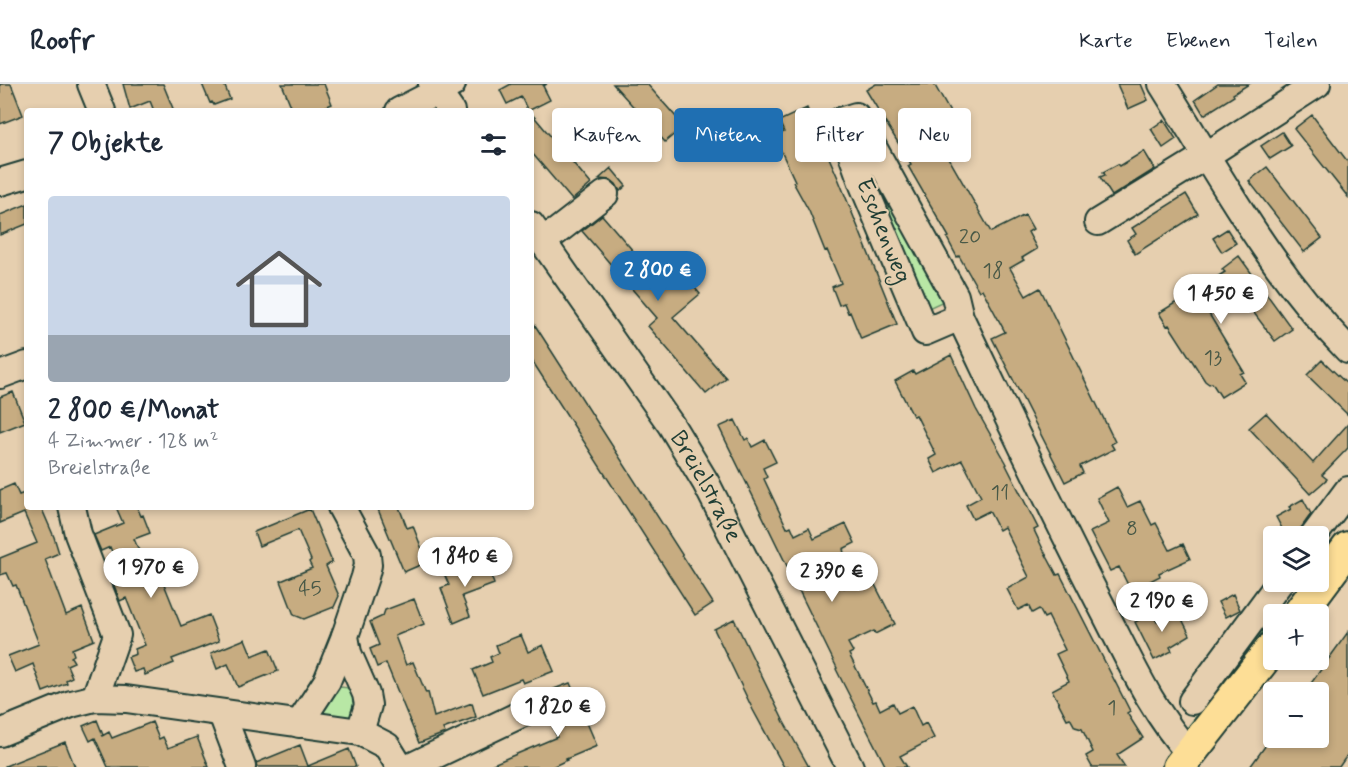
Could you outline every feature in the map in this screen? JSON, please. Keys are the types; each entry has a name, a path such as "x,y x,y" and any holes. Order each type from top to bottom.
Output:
{"main road":[{"path":"1306,604 1348,548"},
{"path":"1184,760 1263,660"}],"street":[{"path":"91,84 101,108"},
{"path":"1162,84 1265,250 1301,298 1348,350"},
{"path":"1098,222 1317,84"},
{"path":"406,108 443,93"},
{"name":"Eschenweg","path":"960,317 925,332 863,185 840,121 856,116 955,296 960,317 1057,519 1184,760"},
{"path":"0,182 24,175"},
{"path":"536,232 556,232 605,194"},
{"name":"Breielstraße","path":"536,232 672,425 706,483 849,767"},
{"path":"0,375 24,366"},
{"path":"1321,526 1348,490"},
{"path":"73,510 78,534 117,635 95,698"},
{"path":"299,724 327,681 345,636 368,565 363,545 343,510"},
{"path":"1192,701 1273,592"},
{"path":"345,636 348,652 366,694 368,705 360,732"},
{"path":"0,732 71,704 95,698 126,699 360,732 387,746 400,767"},
{"path":"410,767 534,708"},
{"path":"222,714 242,767"}],"green space":[{"path":"873,170 948,299 920,312 864,175"},
{"path":"1263,630 1263,641 1195,728 1187,728"},
{"path":"339,687 351,690 360,698 355,718 346,721 320,716 334,689"}],"building":[{"path":"0,84 11,84 23,115 0,124"},
{"path":"123,84 163,84 173,108 153,108 150,101 130,108"},
{"path":"202,84 224,84 230,99 214,105 210,103"},
{"path":"282,84 324,84 332,104 322,108 292,108"},
{"path":"511,84 547,84 543,86 550,100 534,108 526,108 521,97 507,104 500,90"},
{"path":"613,84 647,84 674,115 674,134 665,142 662,139 662,108 635,108"},
{"path":"876,84 934,84 948,108 898,108 898,143 886,123 886,108 877,108 866,90"},
{"path":"1117,84 1141,84 1148,100 1128,109"},
{"path":"1218,84 1249,84 1204,115 1195,100"},
{"path":"795,114 795,162 831,162 897,324 861,339 850,312 848,313 844,303 839,305 832,287 841,283 809,211 793,182 795,181 783,155 783,119"},
{"path":"1312,115 1348,162 1348,197 1294,129"},
{"path":"534,117 552,138 552,162 572,162 591,184 572,200 534,156"},
{"path":"1164,120 1176,139 1163,148 1151,129"},
{"path":"1282,132 1291,146 1270,159 1261,146"},
{"path":"1144,151 1155,169 1112,196 1100,177 1105,175 1103,172 1118,164 1120,166"},
{"path":"910,162 951,162 991,232 1025,215 1033,229 1028,232 1037,249 1010,268 1026,296 1040,288 1115,442 1111,444 1114,449 1080,466 1083,473 1065,482 992,338 1005,332 982,289 979,291 959,256 957,257 947,238 949,237 908,166 911,164"},
{"path":"1267,167 1322,238 1304,252 1249,181"},
{"path":"611,168 626,186 620,191 611,180 599,179"},
{"path":"1186,194 1198,214 1135,254 1127,240 1136,234 1132,228"},
{"path":"24,205 24,225 0,235 0,215"},
{"path":"602,215 660,282 677,267 700,294 673,317 726,378 706,394 648,326 657,318 582,231"},
{"path":"1227,229 1236,243 1222,252 1213,238"},
{"path":"1239,256 1292,329 1275,341 1233,285 1203,304 1244,372 1240,374 1245,382 1221,397 1212,383 1205,381 1159,313 1225,272 1222,269"},
{"path":"534,324 713,603 695,615 534,364"},
{"path":"951,355 976,409 1007,464 1038,528 1034,530 1043,549 1057,575 1060,574 1130,711 1127,713 1143,738 1117,755 1125,767 1092,767 1086,756 1093,752 1082,729 1075,727 1070,718 1067,719 1052,690 1069,681 1056,654 1065,650 1048,616 1044,618 1039,609 1032,613 1028,605 1018,610 1007,589 1029,577 1004,527 999,530 989,511 973,519 966,505 981,497 962,460 936,473 929,459 936,455 916,415 913,416 895,381 913,371 915,374"},
{"path":"1322,360 1348,385 1348,415 1307,375"},
{"path":"13,392 24,422 0,432 0,397"},
{"path":"1266,413 1313,463 1348,424 1348,448 1322,475 1327,479 1310,494 1249,428"},
{"path":"735,420 745,440 748,438 752,447 765,440 776,462 763,468 767,477 764,479 787,528 791,526 795,535 809,528 814,539 846,524 855,543 843,549 844,553 830,560 844,588 870,575 895,624 848,643 853,652 849,654 873,702 876,701 880,710 893,703 898,713 912,706 921,726 926,723 934,738 900,756 907,767 886,767 836,669 719,427"},
{"path":"14,484 19,495 24,493 24,510 42,510 59,553 45,559 66,615 82,608 94,640 72,649 74,655 71,657 74,662 67,665 72,677 66,680 67,683 43,692 33,664 15,672 8,656 39,644 16,585 13,586 7,573 0,575 0,558 37,543 24,513 0,523 0,490"},
{"path":"1117,487 1127,507 1140,501 1152,525 1156,523 1170,550 1183,544 1190,559 1159,573 1160,576 1131,591 1119,567 1110,571 1090,532 1109,523 1097,498"},
{"path":"1303,499 1311,514 1302,526 1281,526 1276,517 1291,509 1289,507"},
{"path":"117,510 138,510 141,516 143,515 150,533 134,539 149,574 167,567 173,580 164,584 181,626 209,615 219,641 172,659 174,663 145,675 143,669 134,672 128,657 136,654 135,649 145,645 126,598 120,601 112,580 122,576 110,547 101,551 94,535 123,523"},
{"path":"310,510 332,562 326,566 339,596 334,607 304,619 294,615 281,581 312,568 309,562 311,560 298,530 259,546 254,532"},
{"path":"378,510 400,510 407,528 413,526 427,562 404,572"},
{"path":"485,560 494,584 462,596 470,616 454,623 441,588 449,585 445,576"},
{"path":"1233,594 1240,610 1226,617 1218,602"},
{"path":"414,599 424,624 395,636 406,665 413,662 426,693 428,692 434,717 472,703 476,717 443,729 445,733 419,743 386,663 377,667 370,649 379,645 370,622 383,616 385,610"},
{"path":"1178,611 1190,635 1170,647 1172,651 1154,660 1135,622 1152,613 1157,622"},
{"path":"734,619 784,722 809,767 784,767 753,710 714,629"},
{"path":"1348,632 1348,754 1339,767 1250,767 1264,748 1329,748 1329,682 1312,682 1321,670 1329,670 1329,658"},
{"path":"521,635 528,652 543,645 554,671 523,683 521,679 483,694 473,670 492,662 490,657 499,653 496,645"},
{"path":"245,639 252,656 269,649 278,671 238,687 228,664 217,669 211,653"},
{"path":"570,683 597,746 552,767 486,767 557,737 553,728 567,722 554,689"},
{"path":"97,720 102,736 109,732 112,738 152,722 159,739 163,737 168,748 197,737 209,767 108,767 95,738 90,741 83,726"},
{"path":"65,742 75,767 5,767 5,766"},
{"path":"300,745 308,766 349,749 356,767 257,767 256,763"}]}
